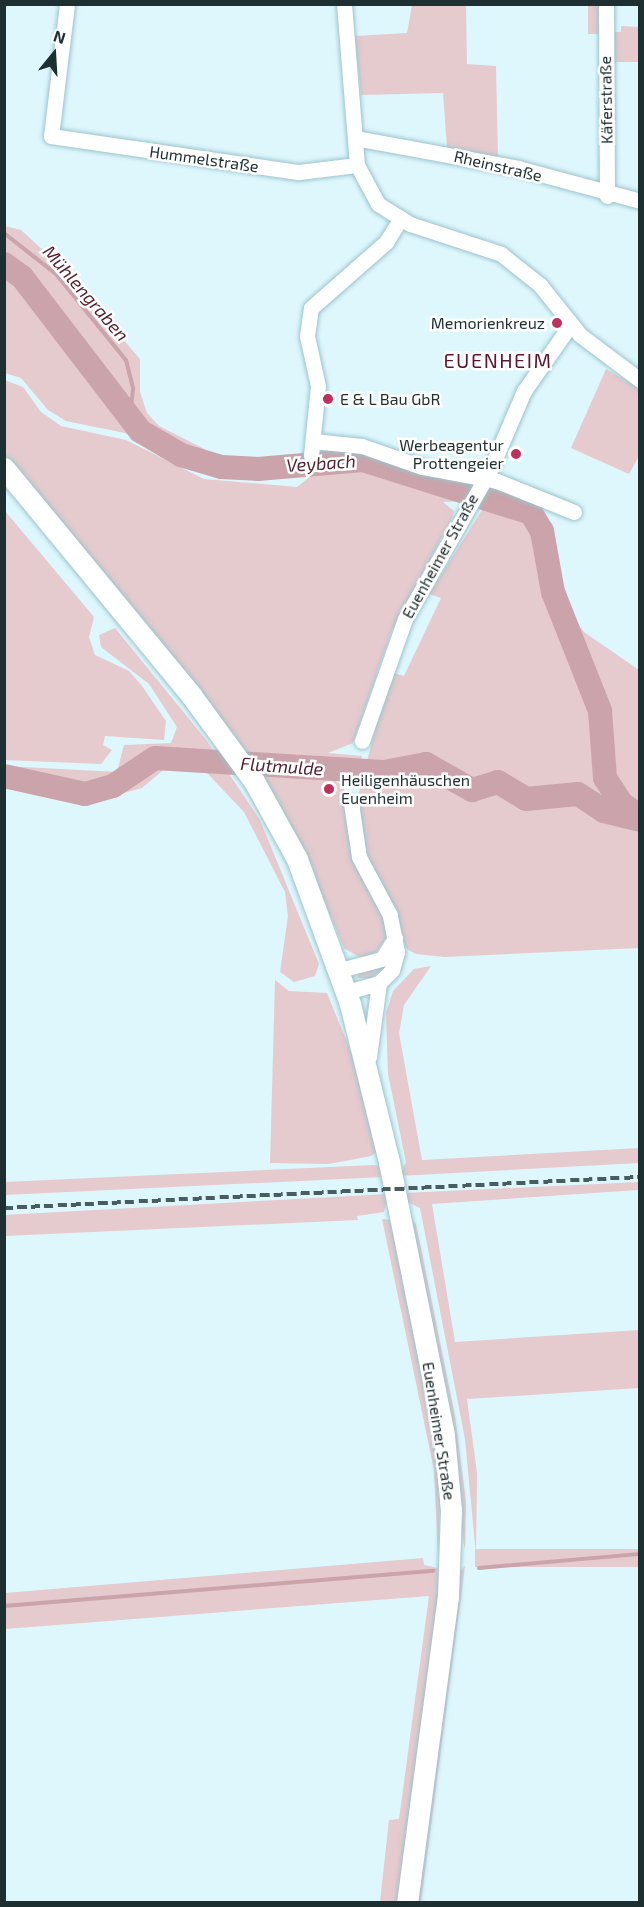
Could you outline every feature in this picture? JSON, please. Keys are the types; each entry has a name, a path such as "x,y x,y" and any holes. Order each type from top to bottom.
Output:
{"main road":[{"name":"Euenheimer Straße","path":"4,468 224,738 254,781 297,859 347,992 369,1071 444,1436 451,1510 448,1596 407,1902"}],"street":[{"name":"Hummelstraße","path":"67,4 51,136 299,172 357,165"},
{"path":"344,4 357,165 378,204 400,220 501,254 540,285 571,324 639,380"},
{"name":"Käferstraße","path":"606,4 607,196"},
{"name":"Rheinstraße","path":"355,138 518,168 607,196 639,201"},
{"path":"400,220 386,242 311,308 307,336 318,386 312,448 362,446 422,467 482,482 574,512"},
{"name":"Euenheimer Straße","path":"362,741 405,619 482,482 524,391 571,324"},
{"name":"Euenheimer Straße","path":"351,802 358,857 390,915 395,938 395,964 379,983 371,1011 369,1071"},
{"path":"340,970 382,959 395,938"},
{"path":"347,992 379,983"}],"shaded area":[{"path":"412,5 466,5 467,64 496,66 498,158 447,148 443,93 361,95 355,36 407,33"},
{"path":"588,5 601,5 601,34 588,34"},
{"path":"621,26 639,27 639,62 610,62 610,32 621,32"},
{"path":"5,226 21,230 58,264 140,359 140,392 147,413 159,426 222,458 280,462 305,457 303,461 258,466 188,455 186,459 221,469 301,469 302,473 287,478 197,471 125,433 66,421 48,410 21,378 5,373"},
{"path":"606,369 639,388 639,456 629,474 571,448"},
{"path":"4,380 23,387 41,412 61,426 126,440 204,479 297,487 311,476 318,450 349,448 472,482 465,501 443,502 454,511 452,518 392,630 353,743 328,753 362,756 357,782 352,775 330,777 344,787 352,858 384,920 387,937 374,955 359,957 344,948 306,858 251,759 5,455"},
{"path":"485,488 544,514 567,609 584,632 639,670 639,948 445,957 416,954 407,949 365,856 358,796 390,672 404,676 441,598 429,594 484,507 478,503"},
{"path":"5,511 94,617 89,637 95,655 129,671 142,686 166,721 164,740 105,736 103,745 112,750 101,764 5,760"},
{"path":"115,628 207,741 260,820 319,964 315,976 294,982 280,972 288,916 285,892 244,812 207,773 168,766 142,788 90,802 5,787 5,766 117,772 124,745 171,743 177,727 149,684 101,647 99,635"},
{"path":"386,966 371,978 357,978 359,974"},
{"path":"431,966 404,1005 399,1033 422,1160 639,1148 639,1163 399,1176 406,1162 388,1074 386,1013 393,991 414,969"},
{"path":"275,980 289,991 327,993 354,1059 377,1152 371,1156 329,1164 270,1163"},
{"path":"381,1166 384,1177 5,1195 4,1182"},
{"path":"639,1182 639,1190 432,1204 455,1342 639,1330 639,1388 467,1399 477,1473 476,1555 465,1439 420,1208 405,1201 404,1193"},
{"path":"388,1194 384,1212 357,1216 358,1220 5,1236 4,1215"},
{"path":"409,1217 416,1224 455,1416 466,1501 465,1550"},
{"path":"382,1219 392,1220 441,1473 438,1558 434,1470"},
{"path":"475,1549 639,1549 639,1567 475,1567"},
{"path":"423,1558 424,1565 442,1569 399,1902 380,1902 389,1820 399,1819 429,1596 5,1629 5,1593"},
{"path":"465,1566 421,1902 414,1902 458,1573"}],"waterway":[{"name":"Mühlengraben","path":"4,233 56,274 126,360 133,389 130,418"},
{"name":"Veybach","path":"4,264 22,277 140,431 181,455 221,467 258,469 363,460 531,513 542,531 553,592 600,711 605,778 622,804 640,816"},
{"name":"Flutmulde","path":"4,776 85,794 113,786 155,758 384,772 426,764 472,790 498,782 526,799 578,794 604,811 639,820"},
{"path":"479,1568 640,1554"},
{"path":"4,1606 434,1571"}],"railway":[{"path":"4,1208 640,1177"}],"place":[{"name":"Memorienkreuz","path":"557,323"},
{"name":"E & L Bau GbR","path":"328,399"},
{"name":"Werbeagentur Prottengeier","path":"516,454"},
{"name":"Heiligenhäuschen Euenheim","path":"329,789"}],"district":[{"name":"EUENHEIM","path":"498,360"}]}
